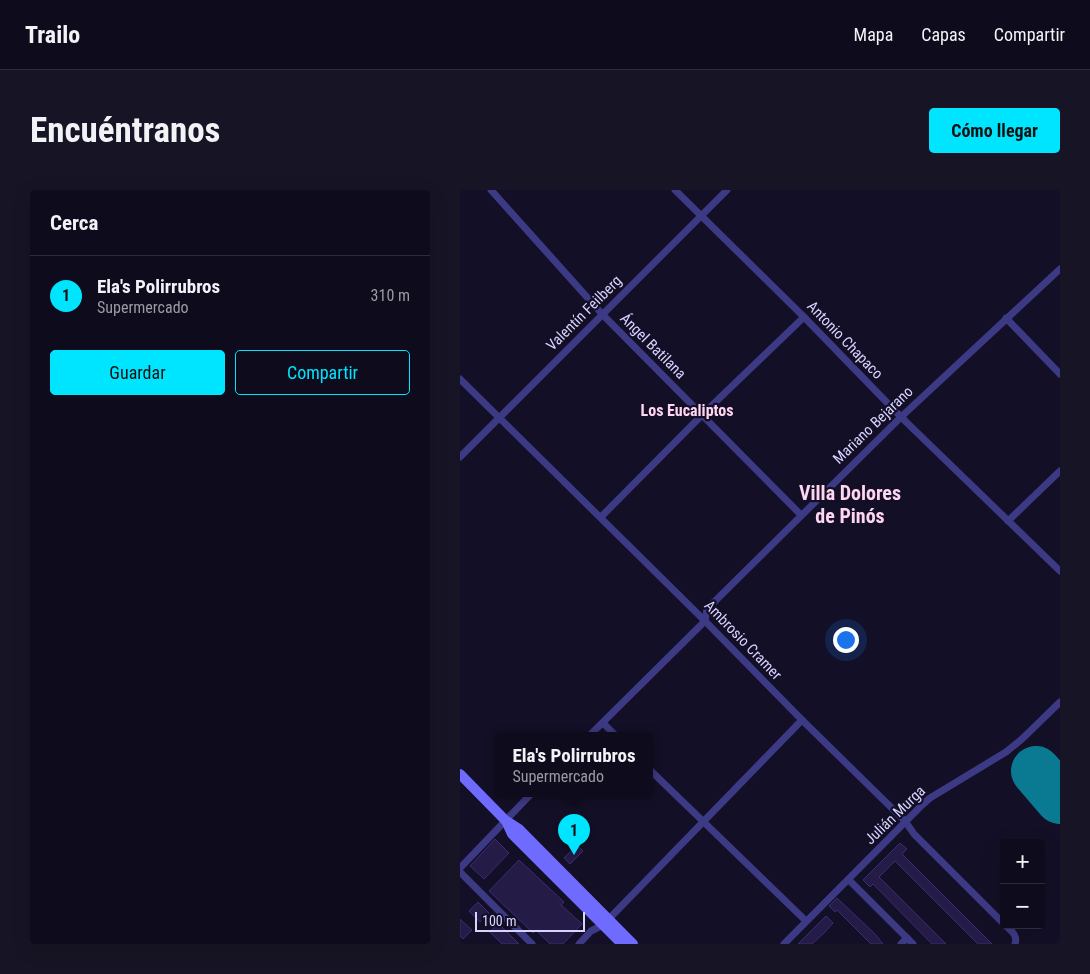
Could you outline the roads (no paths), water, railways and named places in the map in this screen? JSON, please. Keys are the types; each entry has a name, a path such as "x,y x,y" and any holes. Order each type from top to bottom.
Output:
{"main road":[{"path":"460,774 506,820 519,829 606,922 622,944"},
{"path":"606,922 634,944"}],"street":[{"name":"Ángel Batilana","path":"491,190 603,315 801,516"},
{"name":"Antonio Chapaco","path":"675,190 804,317 901,417 1060,571"},
{"name":"Valentín Feilberg","path":"460,456 727,190"},
{"name":"Mariano Bejarano","path":"593,732 705,620 707,609 901,417 1060,268"},
{"path":"601,517 702,415 804,317"},
{"path":"1006,318 1060,374"},
{"name":"Ambrosio Cramer","path":"460,379 705,620 802,720 905,821 914,834 1000,920"},
{"path":"1008,521 1060,471"},
{"name":"Julián Murga","path":"784,944 930,798 1006,752 1060,702"},
{"path":"578,944 591,931 606,922 802,720"},
{"path":"602,723 612,732"},
{"path":"653,773 806,921"},
{"path":"460,868 529,797"},
{"path":"460,872 532,944"},
{"path":"849,880 913,944"},
{"name":"Ambrosio Cramer","path":"1007,929 1015,941"},
{"path":"901,944 907,938"}],"place":[{"name":"Ela's Polirrubros","path":"574,855"}],"district":[{"name":"Los Eucaliptos","path":"687,410"},
{"name":"Villa Dolores de Pinós","path":"850,504"}]}
